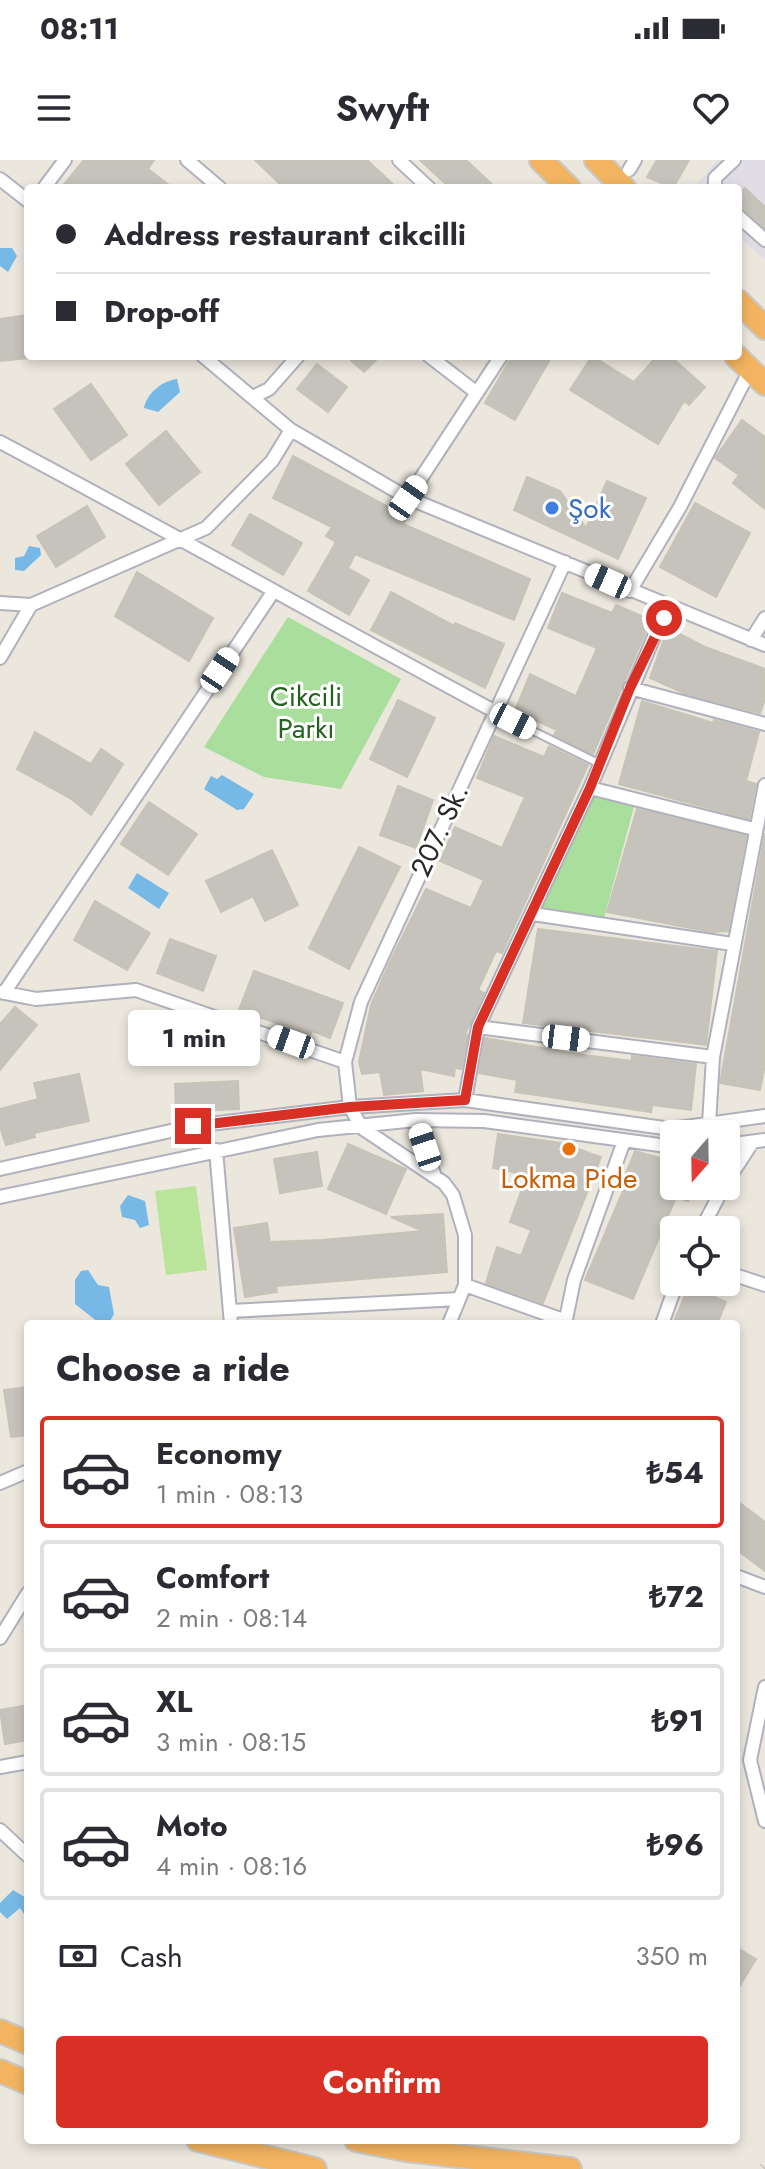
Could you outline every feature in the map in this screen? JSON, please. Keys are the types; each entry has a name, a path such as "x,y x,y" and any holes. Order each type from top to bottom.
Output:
{"highway":[{"path":"541,160 565,184"},
{"path":"596,160 629,173"},
{"path":"742,305 763,325"},
{"path":"0,2031 24,2041"},
{"path":"0,2071 24,2081"},
{"path":"214,2144 315,2169"},
{"path":"377,2144 570,2169"}],"street":[{"path":"47,184 65,160"},
{"path":"187,160 215,184"},
{"path":"399,160 425,184"},
{"path":"715,184 715,178 734,160"},
{"path":"0,179 24,198"},
{"path":"742,220 765,240"},
{"path":"208,360 291,430 408,498 765,645"},
{"path":"253,397 269,389 294,360"},
{"path":"434,360 477,393"},
{"path":"408,498 498,360"},
{"path":"630,591 680,507 751,370"},
{"path":"0,603 31,605 206,528 272,461 291,430"},
{"path":"0,442 183,538 273,592 494,711"},
{"name":"207. Sk.","path":"350,1107 345,1062 361,1002 565,562"},
{"path":"273,592 2,992 36,999 136,990 345,1062"},
{"path":"0,658 31,605"},
{"path":"465,1100 478,1027 590,788 667,606"},
{"path":"751,640 765,618"},
{"path":"630,688 765,724"},
{"path":"709,1120 713,1057 732,944 765,785"},
{"path":"590,788 754,829"},
{"path":"533,914 732,944"},
{"path":"478,1027 713,1057"},
{"path":"0,1169 193,1126 350,1107 465,1100 660,1127"},
{"path":"350,1107 362,1128 434,1174 453,1195 465,1235 465,1285 451,1320"},
{"path":"737,1120 765,1116"},
{"path":"416,1120 434,1174"},
{"path":"0,1197 318,1130 362,1128 416,1120 484,1121 660,1145"},
{"path":"567,1320 574,1280 624,1141"},
{"path":"740,1165 758,1142"},
{"path":"216,1150 231,1317 395,1300 459,1299"},
{"path":"740,1277 765,1285"},
{"path":"465,1285 558,1320"},
{"path":"663,1320 672,1296"},
{"path":"0,1483 24,1473"},
{"path":"740,1578 765,1587"},
{"path":"0,1638 24,1599"},
{"path":"765,1687 750,1760 765,1821"},
{"path":"740,1758 750,1760"},
{"path":"0,1767 24,1763"},
{"path":"0,1830 24,1852"}],"lane":[{"path":"513,721 600,764"}],"shaded area":[{"path":"717,160 765,160 765,260 742,240 742,184 697,184"}],"green space":[{"name":"Cikcili Parkı","path":"288,617 401,679 341,789 264,777 204,747"},
{"path":"592,792 635,803 603,922 537,912"},
{"path":"196,1186 207,1270 166,1275 155,1191"}],"water":[{"path":"0,248 12,248 17,256 8,272 0,266"},
{"path":"177,379 180,392 158,412 144,408 148,397 156,389"},
{"path":"29,546 40,548 41,555 24,571 15,570 15,558 24,556"},
{"path":"222,775 254,794 244,809 237,810 204,789 211,776 217,779"},
{"path":"137,873 169,893 159,909 128,888"},
{"path":"128,1195 145,1201 149,1225 140,1228 135,1220 122,1217 120,1206"},
{"path":"88,1270 98,1285 109,1287 114,1314 111,1320 95,1320 75,1304 75,1280 81,1271"},
{"path":"13,1890 24,1897 24,1914 20,1908 7,1919 0,1912 0,1903"}],"building":[{"path":"84,160 154,160 148,169 168,184 64,184"},
{"path":"255,160 367,160 393,184 280,184"},
{"path":"420,160 466,160 492,184 446,184"},
{"path":"657,160 689,160 675,184 664,184 647,177"},
{"path":"745,188 765,207 765,228 742,210 742,191"},
{"path":"24,316 24,358 0,361 0,319"},
{"path":"350,360 376,360 364,372"},
{"path":"510,360 549,361 515,420 485,403"},
{"path":"589,360 598,360 634,382 653,360 675,360 705,387 689,405 684,401 658,444 570,390"},
{"path":"317,364 347,387 328,412 297,389"},
{"path":"91,384 127,435 91,460 54,409"},
{"path":"742,420 765,437 765,509 733,483 739,475 715,458"},
{"path":"166,431 200,472 159,505 126,464"},
{"path":"293,456 407,517 403,524 530,579 514,620 355,554 348,568 369,580 349,615 308,591 336,542 326,536 332,527 273,498"},
{"path":"527,477 560,491 586,528 607,481 646,498 618,559 514,510"},
{"path":"695,503 750,533 716,597 660,567"},
{"path":"87,506 105,537 56,567 37,536"},
{"path":"250,514 302,543 283,575 232,545"},
{"path":"137,572 213,618 189,661 115,616"},
{"path":"391,592 454,626 455,623 504,644 485,688 371,630"},
{"path":"562,593 612,613 616,605 651,620 593,754 554,735 557,730 515,711 530,674 576,696 597,648 548,628"},
{"path":"668,628 705,647 765,669 765,700 760,713 686,694 650,678"},
{"path":"398,700 435,718 407,777 370,759"},
{"path":"642,701 713,723 714,720 759,732 746,781 756,784 749,819 619,784"},
{"path":"35,732 91,764 101,749 123,764 91,815 70,798 17,769"},
{"path":"494,736 544,757 549,746 588,765 502,953 496,951 478,990 484,993 465,1034 468,1035 461,1069 455,1068 454,1076 420,1069 423,1091 384,1095 380,1072 362,1074 359,1062 371,1005 389,964 426,889 471,908 484,880 440,861 455,827 502,848 525,797 477,778"},
{"path":"398,786 433,800 416,848 380,835"},
{"path":"149,802 197,834 168,875 121,844"},
{"path":"637,809 746,836 728,931 711,932 607,912"},
{"path":"765,833 765,1065 760,1090 720,1083"},
{"path":"359,847 400,867 349,969 309,948"},
{"path":"272,850 298,905 265,921 253,896 221,912 206,881"},
{"path":"95,901 150,933 127,970 74,940"},
{"path":"538,929 717,951 706,1045 523,1023"},
{"path":"170,939 216,956 203,991 157,973"},
{"path":"254,971 343,1003 330,1038 312,1031 310,1035 239,1010"},
{"path":"15,1007 37,1025 0,1070 0,1024"},
{"path":"485,1038 632,1061 632,1056 696,1064 691,1110 652,1105 651,1112 515,1092 517,1080 479,1073"},
{"path":"79,1074 89,1121 34,1133 35,1137 6,1145 0,1127 0,1109 38,1099 34,1083"},
{"path":"238,1081 239,1109 176,1112 175,1084"},
{"path":"498,1134 561,1143 601,1157 543,1303 486,1283 497,1247 521,1256 531,1230 510,1222 527,1175 493,1168"},
{"path":"348,1144 406,1169 386,1214 328,1189"},
{"path":"635,1151 660,1158 660,1200 675,1200 668,1216 660,1216 660,1235 633,1299 585,1280 629,1177 625,1176"},
{"path":"317,1152 322,1186 280,1193 274,1159"},
{"path":"443,1214 447,1272 276,1286 277,1292 245,1297 234,1228 267,1223 270,1242 322,1240 423,1231 391,1217"},
{"path":"685,1296 712,1296 726,1302 719,1320 675,1320"},
{"path":"24,1388 24,1435 11,1437 4,1390"},
{"path":"740,1503 765,1522 765,1571 740,1552"},
{"path":"24,1706 24,1741 5,1744 0,1710"},
{"path":"740,1949 756,1959 740,1985"}],"place":[{"name":"Şok","path":"552,508"},
{"name":"Lokma Pide","path":"569,1149"}],"route":[{"path":"193,1126 350,1107 465,1100 478,1027 533,914 590,788 630,688 664,618"}]}
